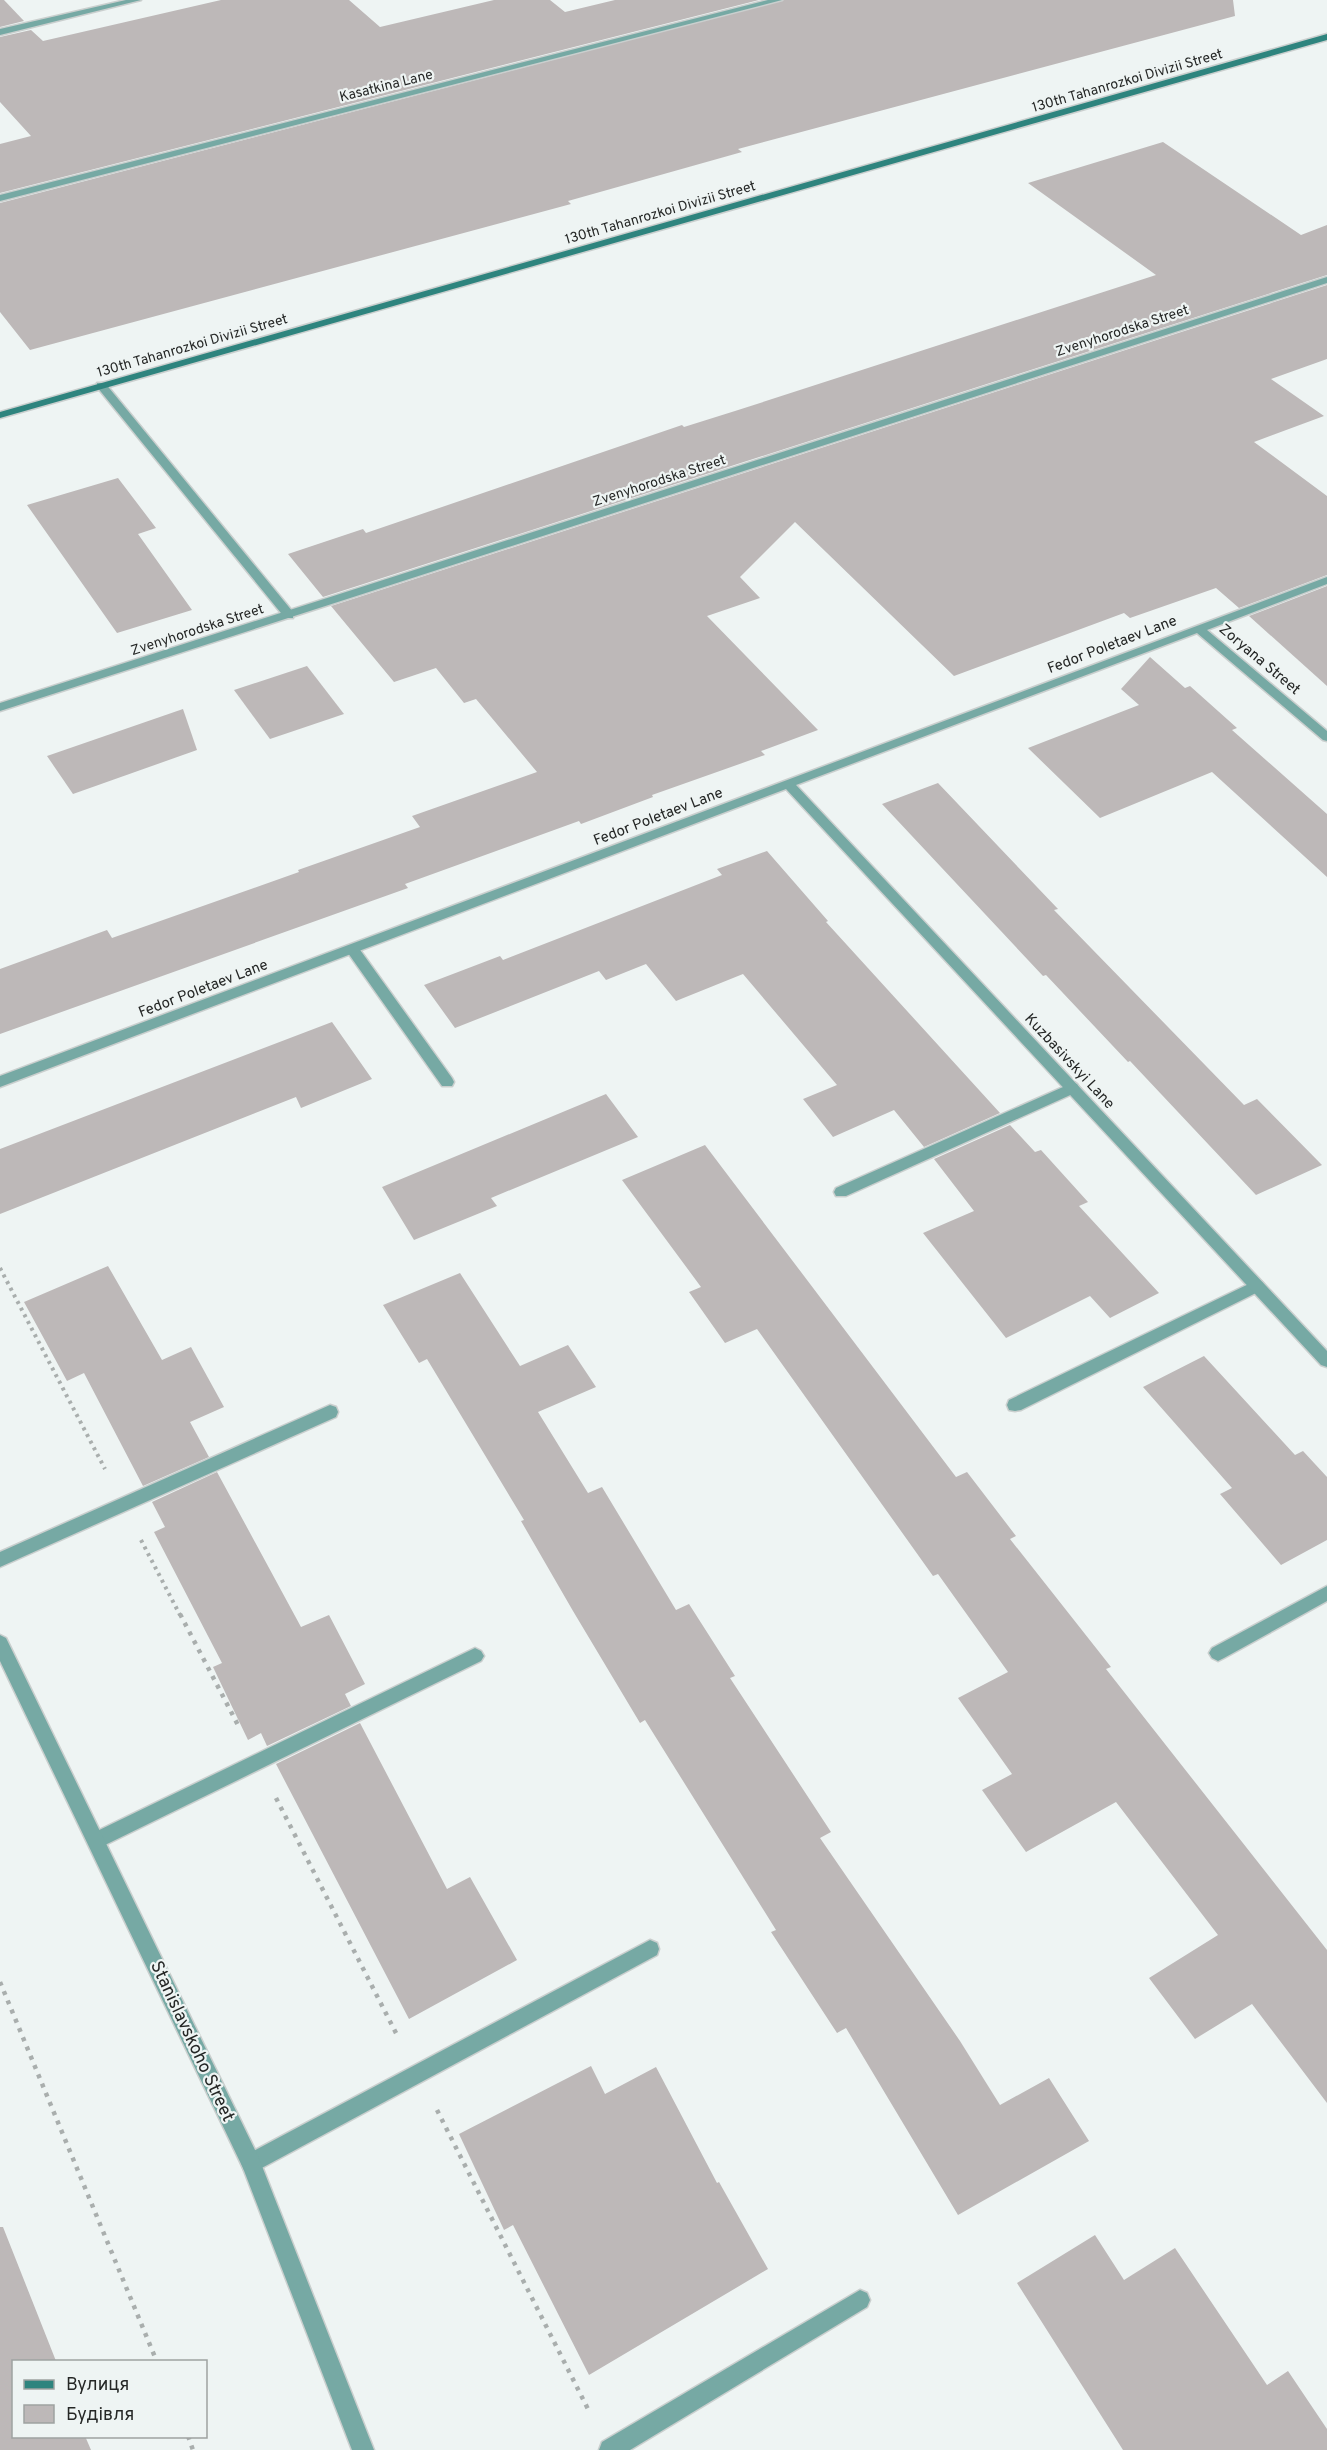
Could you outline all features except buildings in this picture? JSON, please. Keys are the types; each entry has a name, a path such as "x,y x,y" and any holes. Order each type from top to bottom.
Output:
{"street":[{"path":"0,32 137,0"},
{"name":"Kasatkina Lane","path":"0,198 778,0"},
{"name":"130th Tahanrozkoi Divizii Street","path":"0,415 1327,37"},
{"name":"Zvenyhorodska Street","path":"0,707 1327,280"},
{"path":"101,385 289,615"},
{"name":"Fedor Poletaev Lane","path":"0,1082 1327,580"},
{"name":"Zoryana Street","path":"1199,629 1327,737"},
{"name":"Kuzbasivskyi Lane","path":"788,784 1327,1360"},
{"path":"353,950 447,1082"},
{"path":"841,1192 1072,1088"},
{"path":"1015,1405 1257,1286"},
{"path":"0,1560 330,1412"},
{"path":"1218,1653 1327,1593"},
{"name":"Stanislavskoho Street","path":"0,1643 251,2163 363,2450"},
{"path":"97,1840 476,1656"},
{"path":"251,2163 650,1949"},
{"path":"610,2450 860,2300"}],"path":[{"path":"0,1268 257,1762 593,2418"},
{"path":"0,1982 157,2360"}]}
